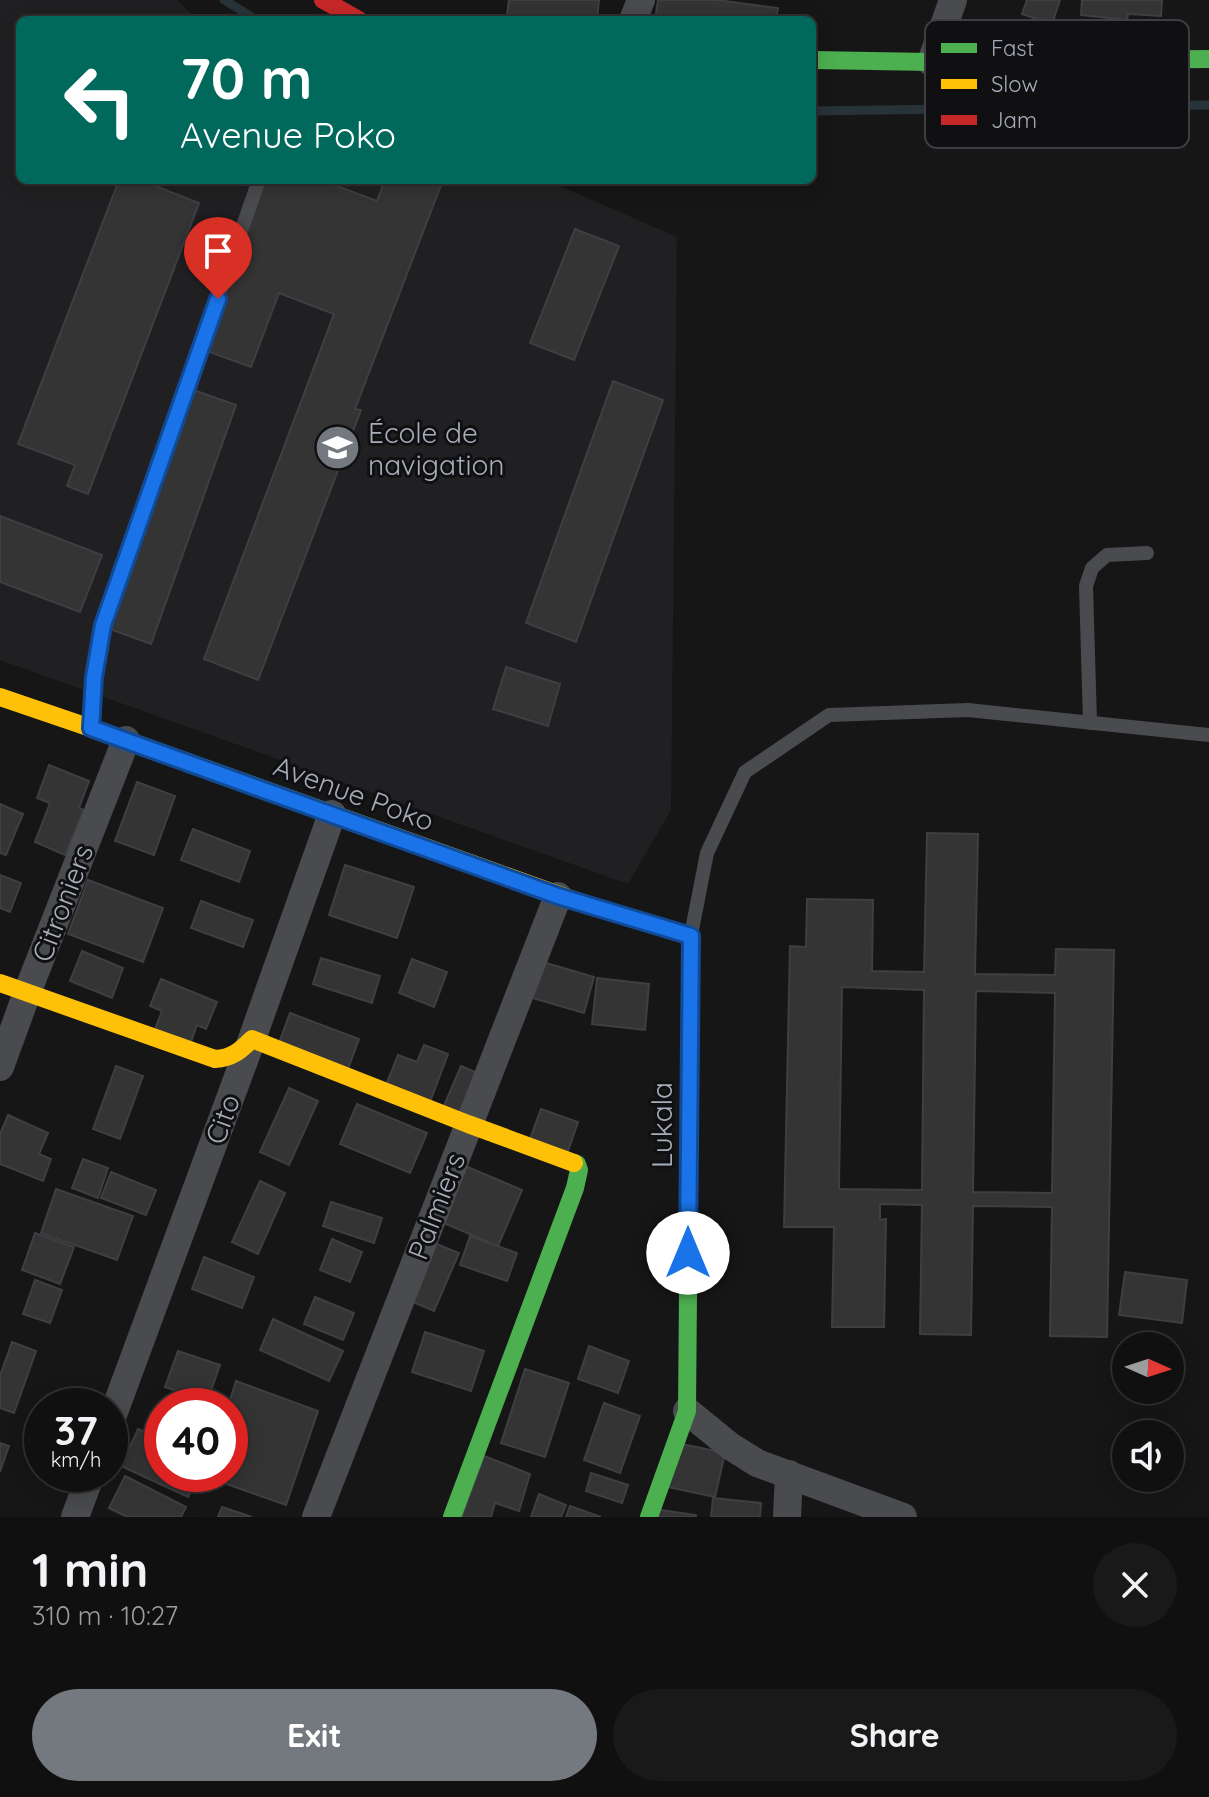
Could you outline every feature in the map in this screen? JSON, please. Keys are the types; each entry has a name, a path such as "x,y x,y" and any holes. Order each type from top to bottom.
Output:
{"street":[{"path":"323,0 351,16"},
{"path":"946,20 953,0"},
{"path":"1189,59 1209,59"},
{"path":"816,60 925,62"},
{"name":"Avenue Poko","path":"0,697 558,896 691,936"},
{"name":"Citroniers","path":"0,1067 126,740"},
{"name":"Cito","path":"123,1388 332,814"},
{"name":"Palmiers","path":"316,1517 558,896"},
{"name":"Lukala","path":"649,1517 687,1411 691,936"},
{"path":"0,983 215,1059 236,1055 252,1039 577,1164 579,1170 575,1188 452,1517"},
{"path":"687,1411 719,1438 757,1463 903,1517"},
{"path":"787,1517 789,1474"},
{"path":"75,1517 84,1492"}],"lane":[{"path":"91,728 94,677 103,625 258,184"},
{"path":"1090,723 1086,586 1092,568 1107,555 1147,553"},
{"path":"691,936 707,853 745,772 829,715 968,710 1209,735"}],"shaded area":[{"name":"École de navigation","path":"0,0 177,0 194,16 16,16 16,184 555,184 677,237 671,810 628,884 0,660"}],"building":[{"path":"509,0 599,0 597,16 507,14"},
{"path":"658,0 717,0 778,8 777,16 656,16"},
{"path":"1027,0 1060,0 1053,20 1040,20 1022,14"},
{"path":"1082,0 1162,0 1161,16 1128,14 1127,20 1081,15"},
{"path":"117,184 150,184 199,203 88,494 67,486 75,465 18,444"},
{"path":"263,184 332,184 377,201 383,184 441,184 355,409 361,410 258,680 204,659 334,314 279,293 251,367 201,349"},
{"path":"575,229 619,246 574,360 530,343"},
{"path":"613,381 663,400 576,642 526,623"},
{"path":"188,388 236,405 151,644 104,627"},
{"path":"0,516 102,555 80,612 0,582"},
{"path":"506,667 560,684 548,726 493,709"},
{"path":"49,765 89,781 79,808 84,810 65,855 35,842 50,803 37,798"},
{"path":"137,782 175,796 154,855 115,841"},
{"path":"0,804 23,814 6,855 0,853"},
{"path":"193,829 250,851 239,882 181,860"},
{"path":"927,833 978,834 975,974 1055,975 1056,949 1114,950 1107,1337 1050,1336 1052,1207 973,1206 971,1335 920,1334 922,1205 880,1204 880,1220 886,1219 884,1327 832,1327 834,1227 784,1227 790,946 806,947 807,899 873,900 872,971 924,972","holes":["842,987 924,990 922,1190 839,1189","976,991 1055,993 1052,1193 973,1192"]},
{"path":"345,865 414,887 397,938 329,915"},
{"path":"0,875 21,883 10,912 0,908"},
{"path":"88,880 163,908 143,962 68,934"},
{"path":"201,901 253,920 243,947 191,928"},
{"path":"82,951 123,968 112,998 70,981"},
{"path":"321,958 380,976 372,1003 313,984"},
{"path":"529,958 594,977 584,1013 519,994"},
{"path":"412,959 447,972 434,1007 399,993"},
{"path":"597,978 649,984 645,1030 592,1024"},
{"path":"161,979 217,1002 206,1029 197,1025 191,1042 155,1029 162,1011 150,1006"},
{"path":"290,1013 359,1039 348,1069 279,1043"},
{"path":"424,1045 448,1054 430,1102 386,1085 398,1055 417,1062"},
{"path":"116,1066 143,1076 120,1139 93,1129"},
{"path":"461,1066 482,1075 464,1117 443,1108"},
{"path":"289,1088 318,1101 289,1165 260,1152"},
{"path":"357,1104 427,1133 410,1173 340,1144"},
{"path":"541,1109 578,1122 567,1154 530,1139"},
{"path":"8,1115 48,1133 39,1154 51,1159 43,1181 0,1164 0,1134"},
{"path":"83,1159 108,1168 98,1198 72,1188"},
{"path":"458,1163 522,1190 498,1246 434,1219"},
{"path":"111,1172 156,1190 146,1215 101,1198"},
{"path":"260,1181 285,1193 258,1254 232,1242"},
{"path":"56,1189 133,1216 117,1260 41,1233"},
{"path":"331,1202 382,1218 374,1243 323,1226"},
{"path":"35,1233 74,1247 60,1284 22,1270"},
{"path":"470,1236 517,1253 507,1281 460,1265"},
{"path":"422,1238 459,1253 434,1311 398,1296"},
{"path":"332,1239 362,1252 350,1282 320,1270"},
{"path":"204,1257 254,1277 242,1308 192,1289"},
{"path":"1125,1272 1187,1280 1182,1323 1119,1315"},
{"path":"35,1280 62,1290 50,1323 23,1314"},
{"path":"315,1297 354,1313 343,1340 304,1324"},
{"path":"273,1319 343,1351 329,1381 260,1350"},
{"path":"425,1332 484,1351 471,1391 412,1372"},
{"path":"12,1342 36,1351 14,1413 0,1408 0,1376"},
{"path":"589,1346 629,1361 618,1393 578,1379"},
{"path":"178,1351 220,1365 212,1388 165,1387"},
{"path":"525,1369 569,1383 545,1457 501,1443"},
{"path":"236,1381 318,1411 286,1505 248,1492 248,1388 234,1388"},
{"path":"604,1403 640,1416 620,1473 584,1460"},
{"path":"138,1429 144,1432 144,1477 128,1469 128,1451"},
{"path":"0,1443 9,1446 0,1472"},
{"path":"677,1443 725,1453 715,1497 668,1487"},
{"path":"484,1456 530,1474 519,1511 495,1503 491,1517 462,1517"},
{"path":"591,1473 628,1485 622,1503 586,1491"},
{"path":"128,1478 144,1486 144,1492 156,1492 186,1507 181,1517 127,1517 109,1508 117,1492 128,1492"},
{"path":"539,1494 566,1505 561,1517 531,1517"},
{"path":"713,1498 761,1503 760,1517 711,1517"},
{"path":"570,1506 601,1517 566,1517"},
{"path":"222,1507 252,1517 218,1517"},
{"path":"654,1509 696,1515 696,1517 653,1517"}],"waterway":[{"path":"224,0 250,16"},
{"path":"1189,105 1209,105"},
{"path":"816,111 925,109"}],"traffic: fast":[{"path":"1189,59 1209,59"},
{"path":"816,60 925,62"},
{"path":"576,901 691,936 687,1411 649,1517"},
{"path":"452,1517 575,1188 579,1170 574,1163"}],"traffic: slow":[{"path":"0,697 576,901"},
{"path":"0,983 215,1059 235,1053 252,1039 574,1163"}],"traffic: jam":[{"path":"323,0 352,16"}],"place":[{"name":"École de navigation","path":"337,448"}],"route":[{"path":"218,299 103,625 94,677 91,728 558,896 691,936 688,1253"}]}
